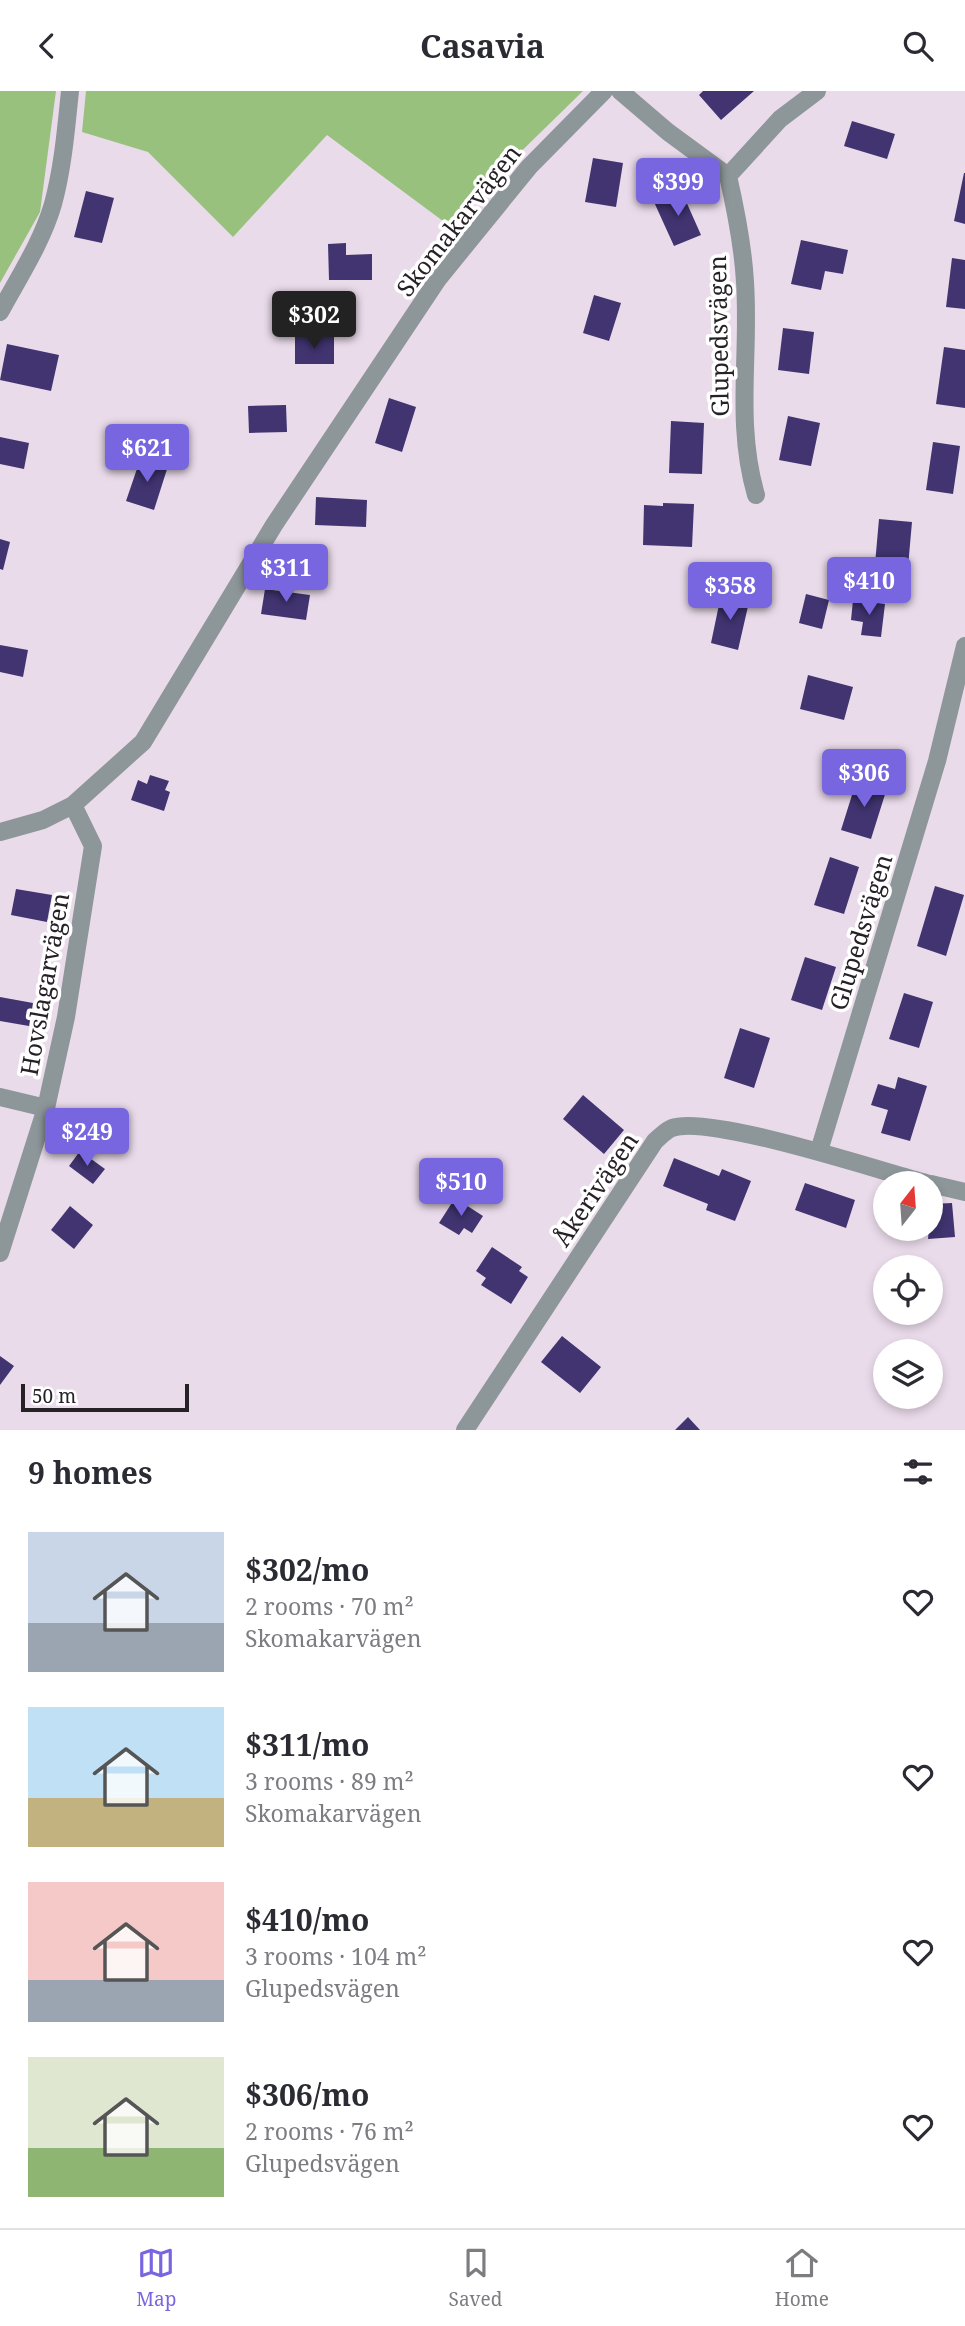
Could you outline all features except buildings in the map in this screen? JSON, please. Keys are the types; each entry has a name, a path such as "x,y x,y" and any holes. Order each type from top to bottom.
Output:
{"street":[{"path":"0,312 33,251 52,206 65,148 71,91"},
{"name":"Skomakarvägen","path":"0,832 43,820 73,805 143,742 274,525 438,279 528,167 604,91"},
{"path":"620,91 668,132 728,176 780,119 817,91"},
{"name":"Glupedsvägen","path":"728,176 739,222 746,283 745,448 756,495"},
{"name":"Glupedsvägen","path":"819,1151 937,761 965,646"},
{"name":"Hovslagarvägen","path":"0,1254 46,1108 66,1017 93,846 73,805"},
{"path":"0,1097 46,1108"},
{"name":"Åkerivägen","path":"465,1430 655,1141 671,1128 700,1126 819,1151 885,1171"},
{"name":"Åkerivägen","path":"943,1187 965,1192"}],"green space":[{"path":"0,91 56,91 40,212 0,283"},
{"path":"86,91 583,91 447,224 327,135 233,237 148,152 82,132"}]}
